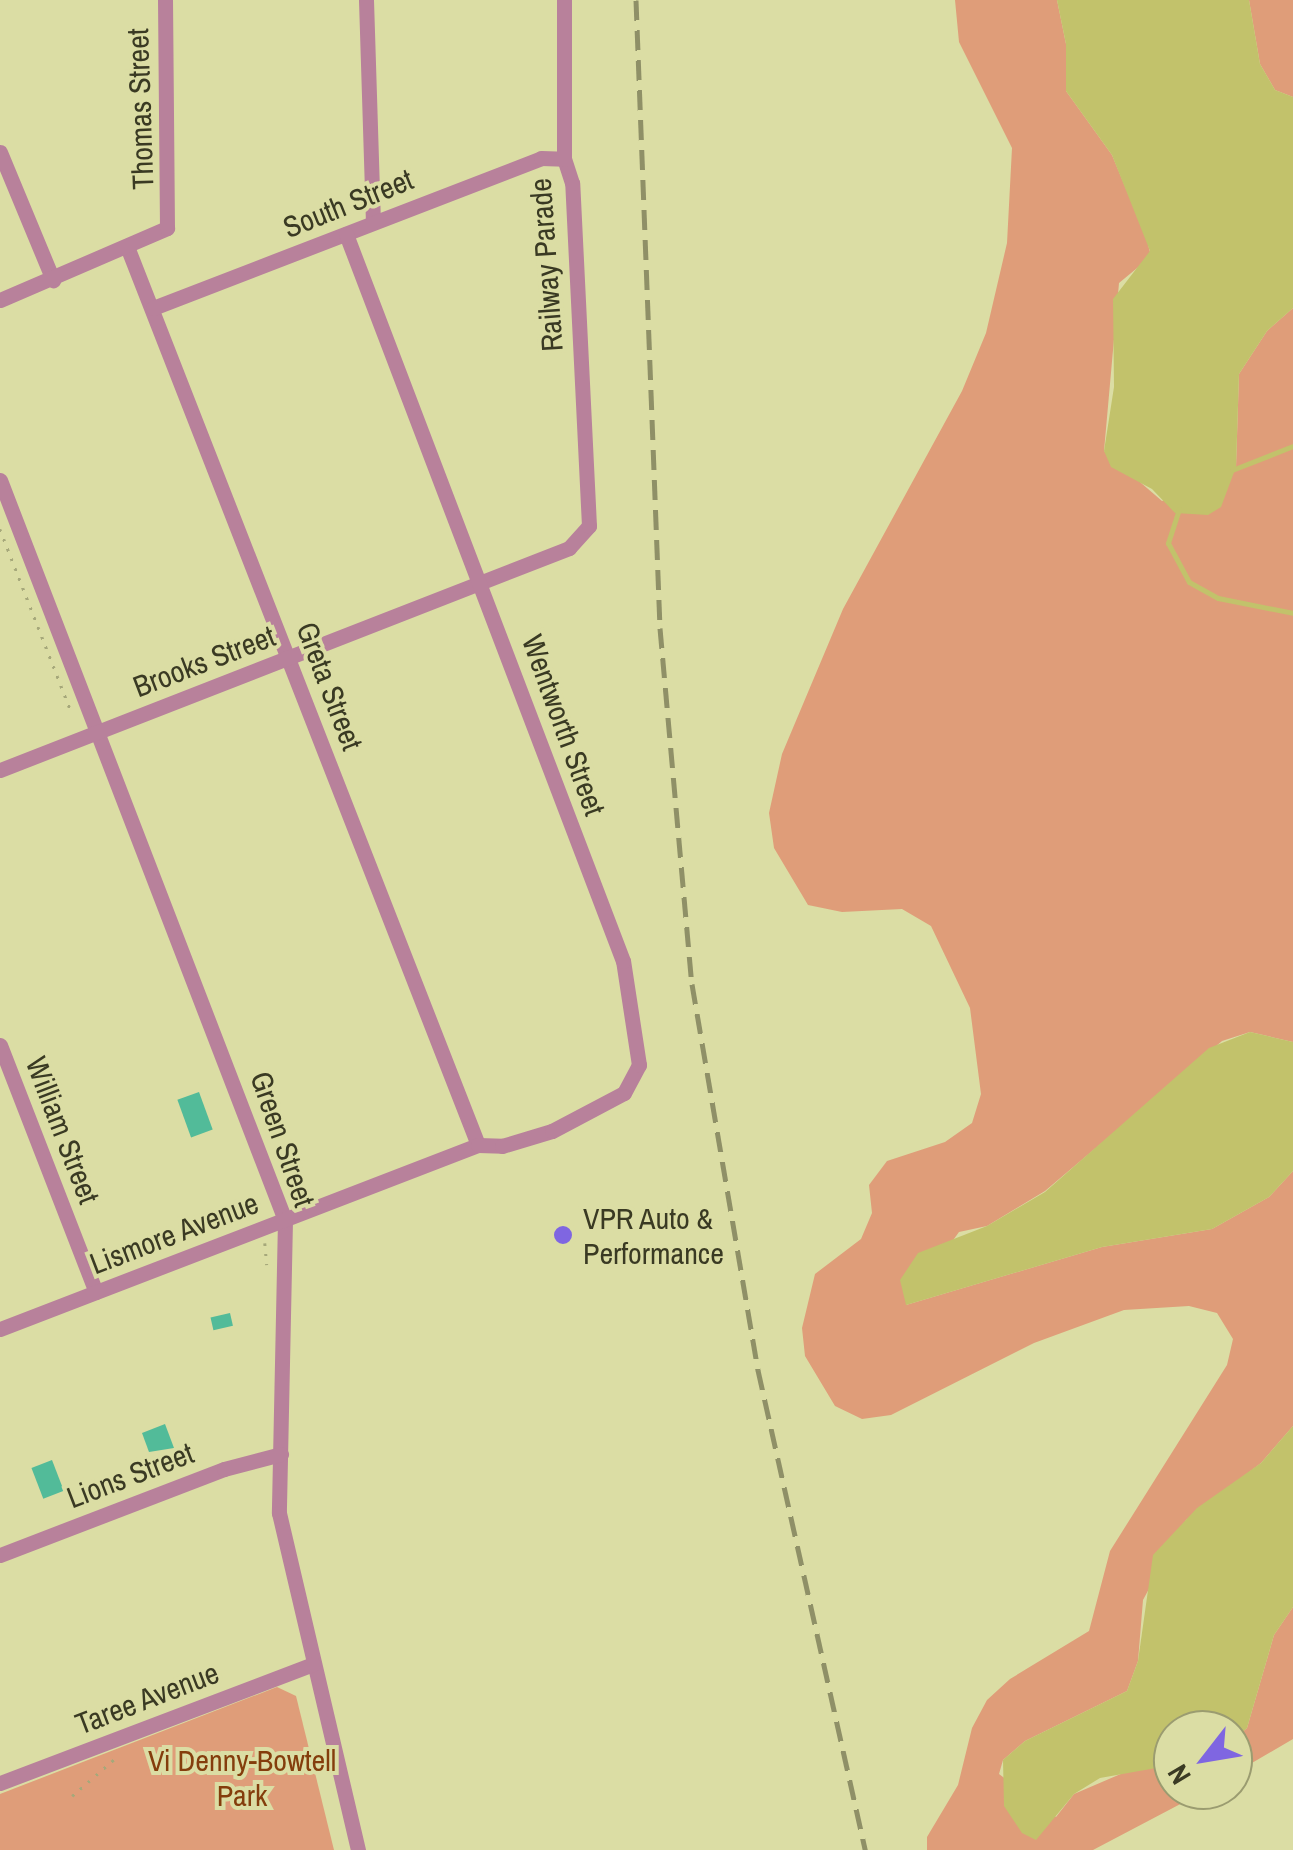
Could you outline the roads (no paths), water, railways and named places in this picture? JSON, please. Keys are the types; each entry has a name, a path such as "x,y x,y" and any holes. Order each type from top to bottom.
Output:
{"street":[{"name":"Thomas Street","path":"128,249 158,236 170,217 165,0"},
{"path":"366,0 373,222"},
{"name":"Railway Parade","path":"564,0 564,159 572,183 589,526"},
{"path":"0,152 52,280"},
{"name":"South Street","path":"153,308 541,158 564,159"},
{"name":"Wentworth Street","path":"346,234 482,582 622,961 639,1065 624,1093 598,1110 502,1146 478,1144"},
{"path":"0,300 128,249"},
{"name":"Greta Street","path":"128,249 478,1144"},
{"name":"Green Street","path":"0,480 285,1220 279,1514 358,1850"},
{"name":"Brooks Street","path":"0,770 570,548 589,526"},
{"name":"William Street","path":"0,1044 96,1292"},
{"name":"Lismore Avenue","path":"0,1329 478,1144"},
{"name":"Lions Street","path":"0,1555 224,1468 281,1454"},
{"name":"Taree Avenue","path":"0,1784 313,1664"}],"waterway":[{"path":"1232,470 1293,446"},
{"path":"1179,509 1168,543 1189,582 1218,598 1293,613"}],"railway":[{"path":"636,0 660,628 692,984 758,1370 865,1850"}],"place":[{"name":"VPR Auto & Performance","path":"563,1235"}],"park label":[{"name":"Vi Denny-Bowtell Park","path":"242,1777"}]}
